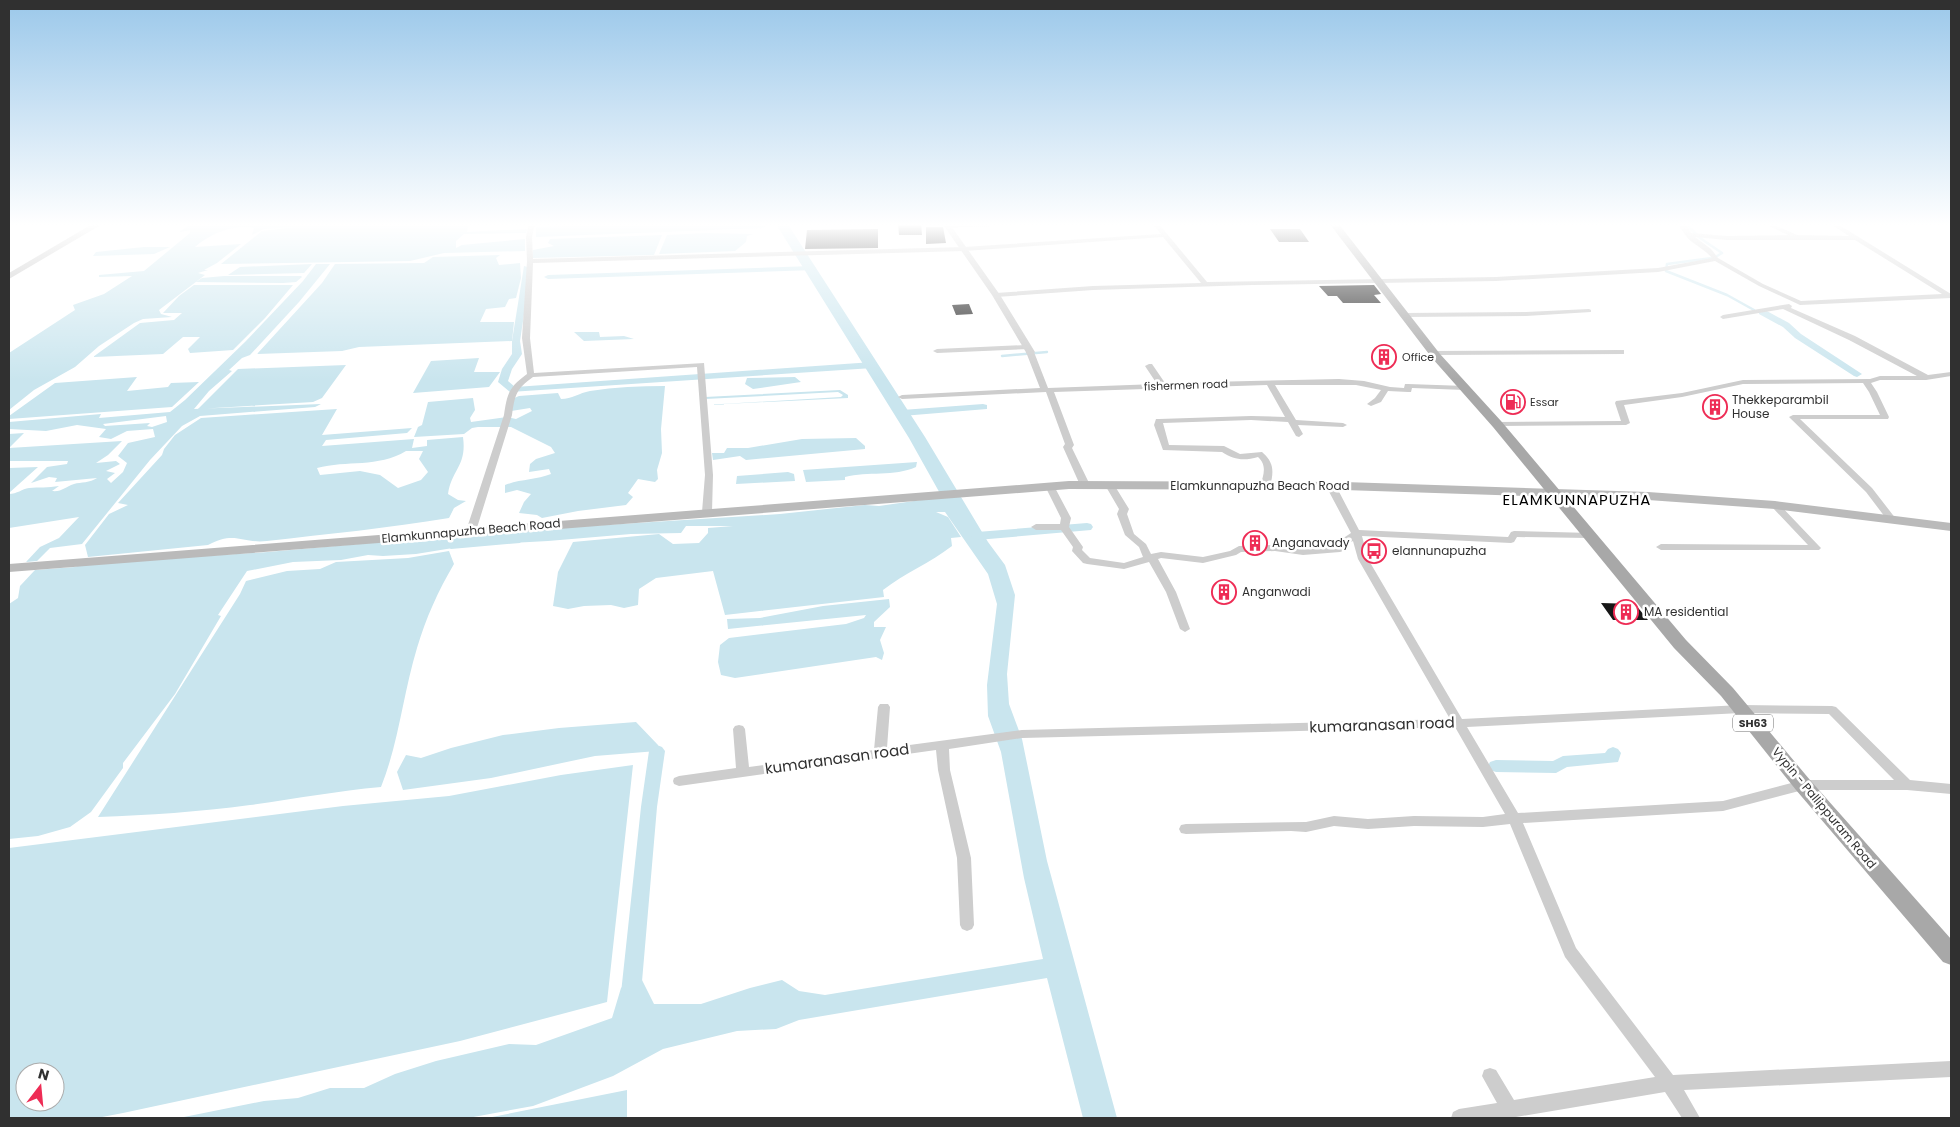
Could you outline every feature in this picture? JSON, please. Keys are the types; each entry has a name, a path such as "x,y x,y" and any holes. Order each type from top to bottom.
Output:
{"main road":[{"name":"Vypin - Pallippuram Road","path":"1372,276 1434,353 1497,424 1552,493 1680,644 1741,710 1803,785 1951,955"},
{"name":"Elamkunnapuzha Beach Road","path":"9,568 934,494 1084,485 1331,486 1648,496 1775,505 1951,527"}],"street":[{"path":"529,276 526,338 531,376"},
{"path":"982,276 1030,352 1065,428 1070,445 1067,447 1084,485"},
{"path":"1198,276 1206,285"},
{"path":"996,295 1206,285 1375,280 1496,279 1558,276"},
{"path":"1745,276 1800,303"},
{"path":"1913,276 1950,297"},
{"path":"1723,317 1800,303 1950,297"},
{"path":"1784,307 1852,338 1926,378"},
{"path":"1404,315 1526,314 1589,311"},
{"path":"937,351 1030,352"},
{"path":"1434,353 1621,352"},
{"path":"471,530 508,415 511,395 520,383 531,376 701,364 709,474 706,512"},
{"path":"1890,364 1900,364"},
{"path":"1149,366 1164,386"},
{"path":"1942,374 1951,379"},
{"path":"1497,424 1626,423 1619,403 1682,395 1742,382 1865,381 1880,378 1926,378 1951,374"},
{"path":"1865,381 1873,392 1885,417 1793,417 1869,490 1891,520"},
{"path":"1270,383 1300,434"},
{"name":"fishermen road","path":"902,397 1270,383 1364,383 1377,385 1385,390 1399,391 1408,390 1408,386 1465,388"},
{"path":"1371,404 1378,400 1385,390"},
{"path":"1265,486 1270,475 1265,458 1259,454 1252,457 1237,457 1231,455 1224,448 1166,448 1158,425 1159,421 1251,418 1343,425"},
{"path":"1110,485 1124,510 1122,514 1130,535 1143,546 1171,592 1185,629"},
{"path":"1050,486 1066,518 1065,529 1078,547 1077,551 1087,561 1124,566 1161,555 1203,560 1233,553 1238,549 1260,548 1303,552 1340,549 1342,543 1356,533 1511,540 1514,534 1588,535"},
{"path":"1331,486 1356,533 1363,560 1514,818 1570,952 1669,1083 1692,1118"},
{"path":"1661,547 1816,548 1775,505"},
{"path":"1036,527 1065,529"},
{"path":"880,752 884,707"},
{"name":"kumaranasan road","path":"679,782 880,752 1022,734 1457,723 1741,710 1832,710 1907,786"},
{"path":"739,730 743,772"},
{"path":"942,744 944,770 964,858 967,925"},
{"path":"1186,829 1306,827 1334,821 1368,824 1414,821 1483,822 1514,818 1723,806 1803,785 1907,786 1951,789"},
{"path":"1459,1118 1669,1083 1951,1069"},
{"path":"1490,1076 1510,1110"}],"water":[{"path":"99,276 204,276 159,310 161,314 172,317 143,319 134,323 99,346 75,367 34,390 9,410 9,353 75,310 73,305 104,294 132,276"},
{"path":"224,276 302,277 296,282 283,283 196,282 202,278"},
{"path":"307,276 321,276 250,355 242,358 229,370 232,371 209,391 194,409 321,404 315,407 200,416 182,426 150,460 82,544 50,548 37,561 26,562 40,547 59,538 79,517 9,528 9,494 29,488 59,486 52,491 58,491 74,484 88,482 97,478 55,482 57,478 49,477 31,483 47,467 67,464 68,461 9,461 9,448 122,441 108,455 96,463 116,461 120,464 106,471 115,473 107,479 111,483 123,472 127,463 118,456 128,443 155,437 153,429 127,431 111,439 99,437 106,429 77,425 46,431 9,429 9,422 101,414 99,418 170,412 245,342","holes":["166,416 167,422 152,427 147,426 150,423 105,426 103,424"]},
{"path":"327,276 521,276 521,278 516,298 509,299 505,307 486,309 480,322 514,322 512,341 359,347 342,351 257,354"},
{"path":"808,276 821,276 925,437 988,542 1005,565 1015,595 1007,674 1009,704 1022,739 1047,861 1117,1118 1083,1118 1047,978 799,1020 776,1029 737,1031 663,1049 613,1076 533,1106 468,1118 179,1118 264,1101 298,1098 330,1088 364,1088 395,1074 436,1061 509,1044 536,1045 612,1018 621,988 638,972 654,1004 701,1004 782,980 799,991 825,995 1043,959 1024,878 1001,752 988,716 987,685 997,604 988,574 945,512 936,512 948,517 961,537 951,538 952,546 883,590 884,597 725,615 713,571 656,578 639,589 638,605 624,608 611,605 584,606 568,609 553,606 558,572 573,542 659,534 673,544 699,543 708,533 708,528 733,526 686,526 681,533 631,534 548,541 511,543 476,540 459,547 416,554 368,555 341,560 293,562 247,571 218,615 221,616 175,694 123,763 123,768 91,812 70,827 38,836 9,839 9,604 18,598 20,586 35,570 75,567 81,564 268,552 494,532 509,533 525,530 780,514 865,505 879,506 942,497 909,438"},
{"path":"194,285 293,285 265,318 233,350 190,353 188,349 200,337 183,337 163,354 93,357 140,323 174,320 182,313 163,313 179,296"},
{"path":"574,332 599,332 600,337 624,336 634,339 584,341"},
{"path":"479,358 474,372 500,372 489,387 413,393 431,361"},
{"path":"346,365 322,398 313,402 198,409 238,369"},
{"path":"137,377 127,391 168,387 171,383 199,382 172,407 9,419 9,416 55,383"},
{"path":"795,377 801,382 753,389 745,384 747,378"},
{"path":"665,386 661,429 662,453 657,470 658,479 655,482 638,479 628,493 633,497 626,505 542,518 537,515 519,513 524,502 531,494 517,490 505,493 505,485 551,474 549,469 529,472 530,464 536,459 555,453 551,447 511,427 478,427 472,428 464,434 414,437 418,427 422,425 428,402 473,398 475,410 470,418 471,422 507,417 516,419 532,411 530,408 505,412 512,399 519,396 558,393 561,399 565,399 599,390"},
{"path":"840,390 848,395 848,398 705,405 841,397 843,395 838,392 705,399 705,397"},
{"path":"337,409 322,435 412,428 407,433 326,440 322,446 414,439 412,448 427,446 427,440 463,437 463,455 448,494 458,500 466,501 454,508 449,518 426,522 267,541 225,538 208,545 88,557 85,545 109,514 128,505 118,503 162,455 164,449 175,435 201,418","holes":["406,451 423,451 419,459 428,472 421,480 398,488 380,475 360,471 320,475 317,468 340,464 373,462 384,460"]},
{"path":"24,433 9,448 9,434"},
{"path":"856,438 865,446 865,449 746,460 740,456 713,460 712,453 724,453 727,448 748,448 802,439"},
{"path":"917,462 916,467 908,470 854,475 845,477 845,480 806,482 803,470"},
{"path":"38,467 9,493 9,468"},
{"path":"788,472 794,474 795,481 736,484 737,476"},
{"path":"449,551 454,564 433,605 421,637 412,665 397,735 381,787 212,810 98,817 240,594 246,581 287,571 320,569 336,562 408,558"},
{"path":"889,599 890,607 874,622 874,627 886,627 880,640 884,653 882,660 876,657 735,678 721,675 718,662 720,645 729,638 846,624 864,618 866,615 728,629 727,619 760,618 823,606"},
{"path":"636,722 658,745 657,751 595,756 491,778 403,790 397,772 406,755 421,758 451,748 503,735 559,728"},
{"path":"633,765 607,1002 460,1041 123,1113 97,1118 9,1118 9,848 343,806 449,796 561,775"},
{"path":"627,1090 627,1118 487,1118"}],"building":[{"path":"1374,285 1381,294 1374,295 1381,303 1343,303 1337,296 1328,296 1319,286"},
{"path":"969,304 973,314 956,315 952,305"},
{"name":"MA residential","path":"1601,603 1635,604 1648,620 1613,620"}],"waterway":[{"path":"526,276 516,341 517,354 507,369 503,382 513,390 873,365"},
{"path":"548,277 589,276"},
{"path":"1678,276 1727,295 1754,310"},
{"path":"1762,312 1786,325 1798,336 1857,374"},
{"path":"1002,356 1047,352"},
{"path":"902,413 983,407"},
{"path":"977,536 1087,527"},
{"path":"451,545 516,540"},
{"path":"631,993 649,807 657,751"},
{"path":"1496,766 1556,767 1563,762 1612,758 1613,753"}],"place":[{"name":"Office","path":"1384,357"},
{"name":"Essar","path":"1513,402"},
{"name":"Thekkeparambil House","path":"1715,407"},
{"name":"Anganavady","path":"1255,543"},
{"name":"elannunapuzha","path":"1374,551"},
{"name":"Anganwadi","path":"1224,592"},
{"name":"MA residential","path":"1626,612"}],"district":[{"name":"ELAMKUNNAPUZHA","path":"1577,500"}]}
